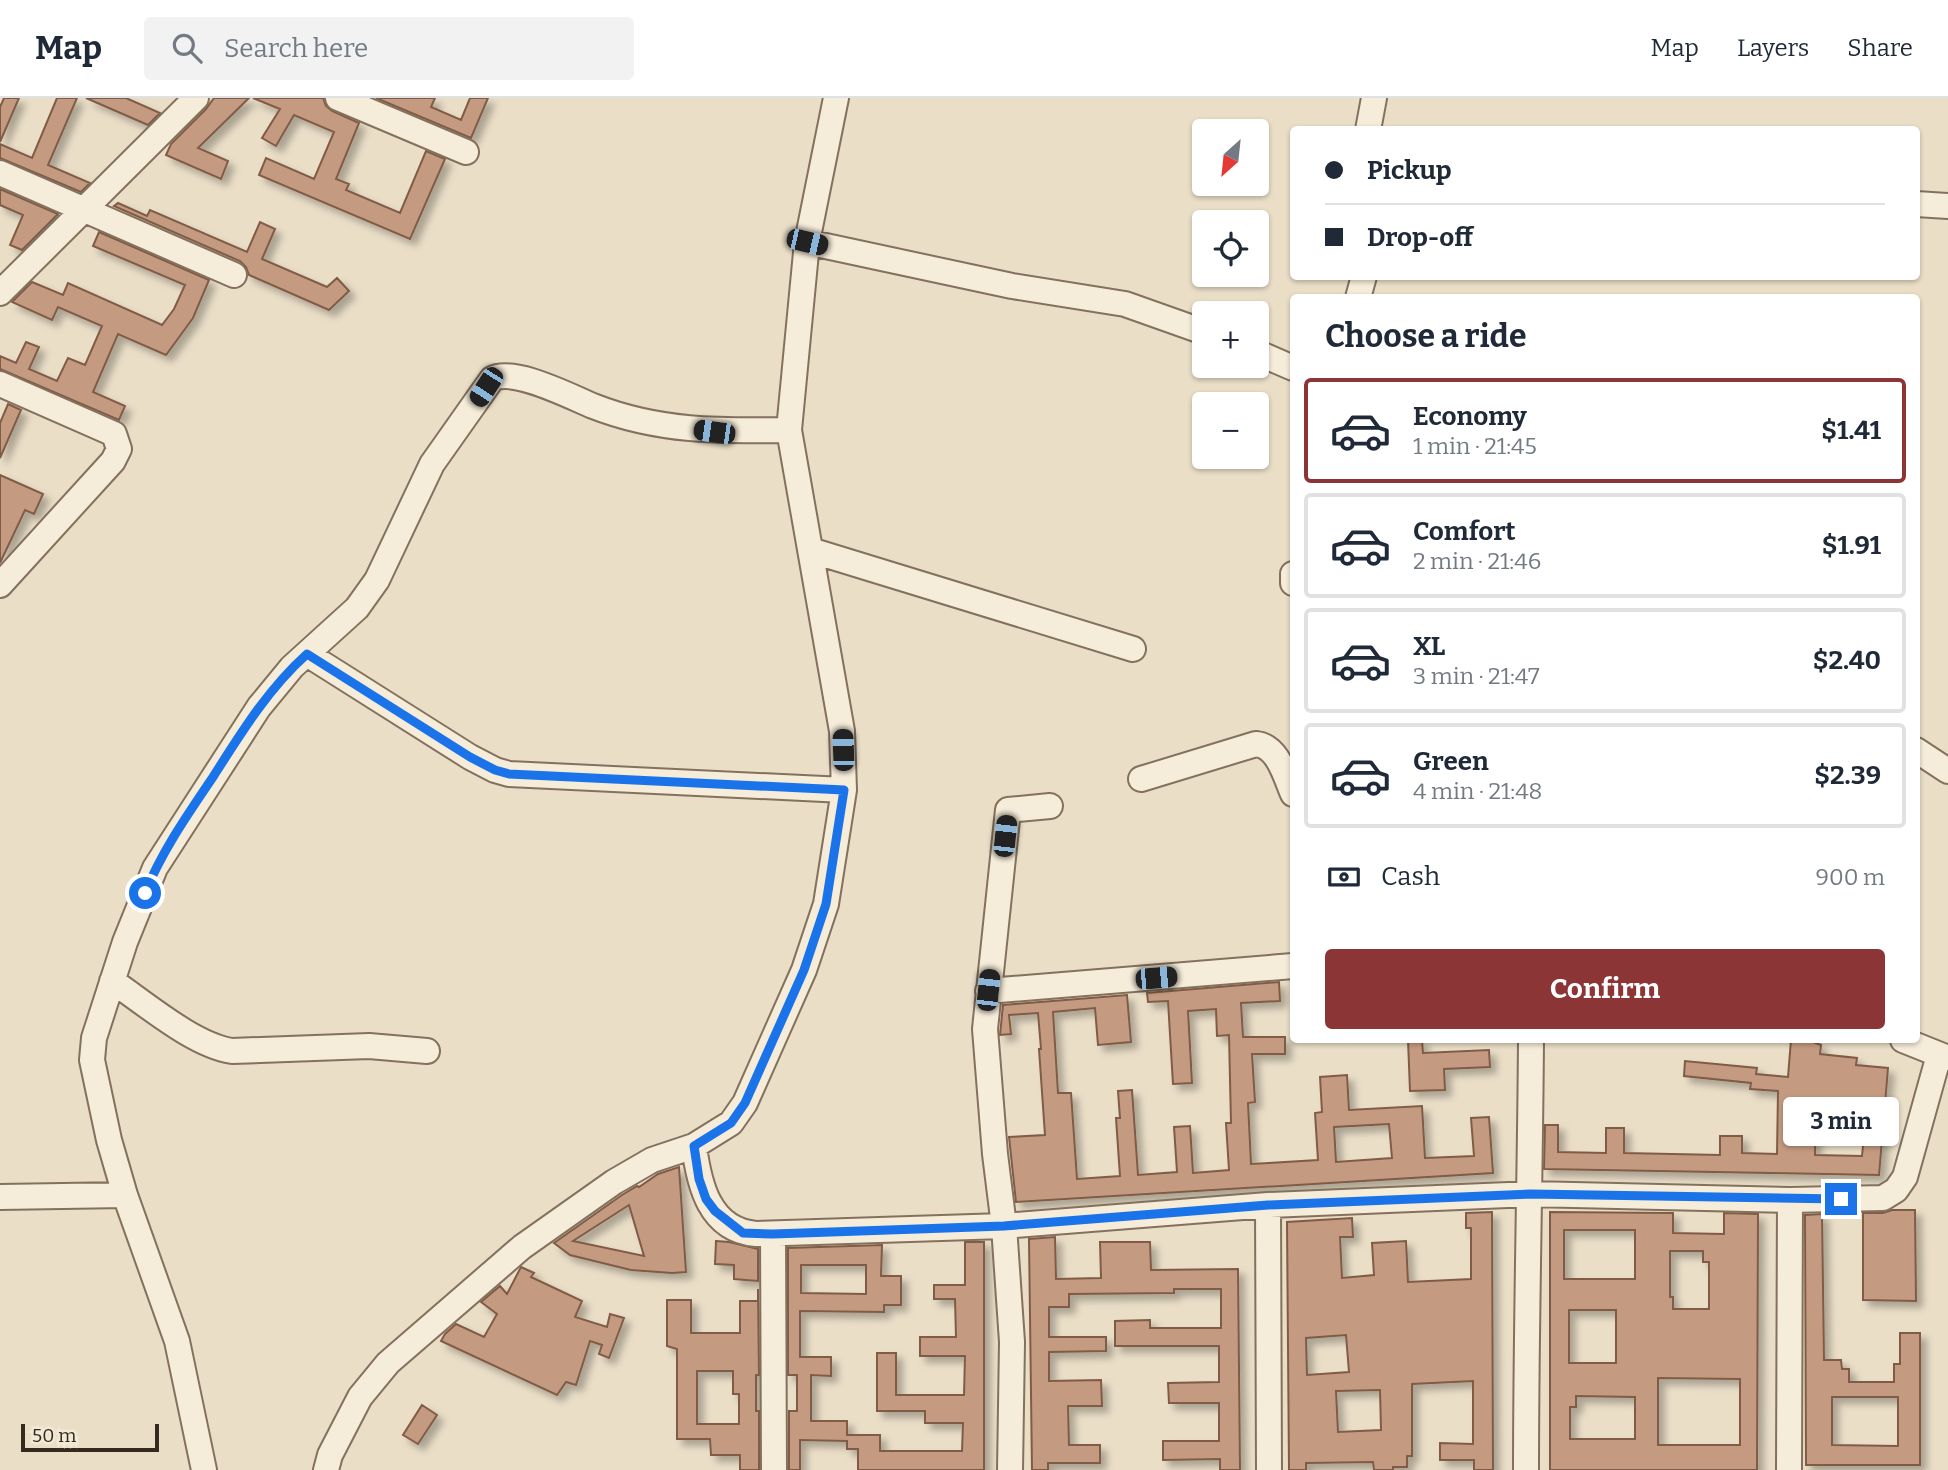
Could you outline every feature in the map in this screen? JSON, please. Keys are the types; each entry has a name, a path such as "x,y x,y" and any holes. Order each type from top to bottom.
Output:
{"street":[{"path":"0,293 196,98"},
{"path":"338,98 466,152"},
{"path":"326,1470 330,1455 360,1397 388,1363 522,1247 604,1189 652,1160 694,1146 731,1123 745,1103 804,970 826,904 844,790 842,731 789,430 807,242 836,98"},
{"path":"1369,126 1374,98"},
{"path":"0,173 234,275"},
{"path":"1920,204 1948,206"},
{"path":"807,242 1012,286 1125,304 1192,328"},
{"path":"1269,358 1290,367"},
{"path":"204,1470 177,1341 125,1195 109,1140 92,1060 94,1038 112,981 155,868 259,707 292,667 357,608 377,580 432,464 486,387 496,377 520,377 618,416 654,424 714,432 789,430"},
{"path":"0,384 114,433 119,449 113,461 0,585"},
{"path":"810,550 1133,649"},
{"path":"307,654 470,757 509,774 844,790"},
{"path":"1141,779 1256,744 1266,746 1274,753 1290,788"},
{"path":"1920,753 1948,771"},
{"path":"1010,1470 1012,1342 985,1029 1007,810 1050,806"},
{"path":"988,990 1290,966"},
{"path":"112,981 195,1037 221,1049 232,1051 369,1046 427,1051"},
{"path":"1526,1470 1531,1043"},
{"path":"694,1146 699,1179 706,1199 715,1211 743,1233 1004,1226 1268,1205 1530,1194 1790,1200 1883,1198 1896,1190 1905,1177 1944,1056 1911,1043"},
{"path":"0,1197 125,1195"},
{"path":"1789,1470 1790,1200"},
{"path":"1268,1205 1269,1470"},
{"path":"773,1234 774,1470"}],"building":[{"path":"4,98 19,98 0,142 0,107"},
{"path":"57,98 77,98 48,165 90,183 81,192 0,158 0,144 32,158"},
{"path":"86,98 126,98 160,113 148,125"},
{"path":"214,98 249,98 198,148 228,161 221,179 166,155 171,144"},
{"path":"253,98 323,98 332,111 359,123 336,179 349,184 346,190 400,213 426,151 445,159 410,239 259,175 266,158 314,179 334,132 294,115 276,146 262,138 280,109"},
{"path":"376,98 435,98 431,107 461,120 470,98 488,98 471,138"},
{"path":"0,189 58,214 22,250 10,245 23,215 0,205"},
{"path":"118,203 147,216 150,210 247,252 260,222 275,229 262,259 327,287 337,278 349,291 329,310 249,275 240,261 114,206"},
{"path":"99,232 209,280 193,318 166,355 118,334 93,392 125,406 119,420 0,369 0,356 16,363 26,342 39,347 29,369 57,381 68,358 85,365 102,326 58,307 52,320 12,302 32,282 63,295 68,283 162,325 174,309 185,285 93,246"},
{"path":"8,404 21,410 0,458 0,423"},
{"path":"0,475 43,494 34,514 25,510 0,563"},
{"path":"1279,982 1280,1001 1241,1003 1243,1037 1285,1037 1285,1054 1252,1054 1255,1102 1248,1103 1251,1164 1318,1160 1315,1113 1322,1112 1320,1077 1347,1075 1349,1110 1422,1106 1425,1158 1474,1156 1471,1118 1489,1117 1493,1173 1016,1202 1009,1137 1045,1135 1041,1049 1038,1013 1009,1015 1011,1034 1000,1035 1003,1005 1127,995 1131,1042 1098,1045 1095,1008 1053,1012 1058,1093 1071,1093 1077,1179 1120,1176 1116,1118 1120,1118 1118,1091 1132,1090 1138,1175 1177,1172 1174,1127 1190,1126 1193,1173 1229,1170 1226,1123 1231,1123 1229,1035 1217,1036 1216,1009 1188,1011 1192,1083 1173,1084 1168,1001 1148,1002 1147,993","holes":["1389,1124 1392,1158 1336,1162 1334,1127"]},
{"path":"1408,1043 1422,1043 1423,1053 1489,1050 1490,1067 1444,1069 1445,1090 1410,1091"},
{"path":"1791,1043 1816,1043 1821,1045 1820,1054 1857,1058 1856,1065 1888,1068 1879,1175 1544,1169 1545,1125 1558,1125 1558,1152 1606,1153 1606,1128 1624,1128 1624,1153 1720,1155 1720,1136 1742,1136 1742,1153 1777,1154 1778,1091 1750,1089 1751,1083 1684,1076 1685,1061 1757,1068 1756,1074 1788,1077","holes":["1816,1101 1867,1105 1862,1156 1815,1155"]},
{"path":"679,1167 686,1272 631,1270 570,1255 554,1243 622,1195 658,1174","holes":["629,1205 644,1256 573,1241"]},
{"path":"1915,1210 1916,1301 1863,1300 1863,1213"},
{"path":"1492,1212 1493,1470 1474,1470 1474,1460 1440,1460 1440,1443 1473,1444 1473,1381 1412,1384 1412,1456 1407,1456 1407,1467 1374,1470 1373,1462 1306,1463 1306,1470 1289,1470 1287,1222 1352,1218 1353,1237 1340,1237 1342,1278 1374,1275 1372,1243 1406,1241 1408,1282 1471,1279 1471,1228 1466,1228 1466,1213","holes":["1346,1335 1349,1372 1307,1375 1306,1338","1380,1390 1381,1430 1338,1432 1336,1391"]},
{"path":"1550,1212 1673,1213 1673,1233 1724,1234 1724,1213 1758,1214 1757,1470 1550,1470","holes":["1564,1230 1635,1230 1635,1279 1564,1279","1670,1251 1703,1251 1703,1262 1709,1262 1709,1309 1673,1309 1673,1297 1670,1297","1569,1310 1616,1310 1616,1363 1569,1363","1658,1378 1740,1379 1740,1445 1658,1445","1576,1396 1635,1397 1635,1439 1570,1439 1570,1407 1576,1407"]},
{"path":"1822,1214 1824,1360 1841,1360 1842,1369 1849,1369 1849,1382 1894,1382 1894,1364 1900,1364 1900,1333 1920,1333 1920,1465 1806,1465 1805,1215","holes":["1832,1397 1898,1397 1898,1446 1832,1445"]},
{"path":"1055,1237 1056,1279 1101,1278 1100,1242 1150,1242 1151,1270 1238,1269 1240,1470 1220,1470 1220,1459 1163,1460 1163,1441 1219,1441 1219,1403 1169,1403 1168,1383 1219,1382 1219,1346 1115,1346 1115,1321 1150,1320 1150,1328 1221,1328 1221,1289 1174,1289 1174,1293 1069,1294 1069,1307 1049,1307 1049,1337 1106,1337 1106,1351 1049,1352 1049,1381 1101,1380 1102,1406 1068,1406 1069,1445 1100,1445 1100,1463 1048,1463 1048,1470 1032,1470 1029,1239"},
{"path":"716,1241 758,1249 758,1281 734,1279 734,1265 715,1264"},
{"path":"965,1242 984,1242 984,1470 858,1470 858,1449 847,1449 847,1441 800,1440 800,1470 789,1470 789,1411 797,1411 797,1375 788,1375 788,1248 882,1245 881,1276 901,1276 901,1305 884,1305 884,1312 800,1311 800,1357 831,1357 831,1376 811,1375 811,1421 847,1421 847,1435 880,1435 880,1451 962,1451 963,1423 925,1423 925,1411 877,1411 877,1353 896,1353 896,1395 964,1395 965,1356 920,1356 920,1337 956,1337 955,1299 934,1299 934,1285 965,1285","holes":["801,1265 866,1265 866,1294 801,1293"]},
{"path":"521,1267 534,1273 531,1277 582,1301 575,1317 607,1327 610,1314 624,1318 609,1358 599,1354 602,1345 590,1341 576,1385 566,1382 557,1395 441,1341 456,1324 484,1337 497,1314 481,1302 500,1286 507,1294"},
{"path":"758,1289 759,1375 756,1375 756,1411 759,1411 759,1470 740,1470 740,1455 711,1455 710,1439 677,1439 677,1349 667,1346 667,1300 691,1300 691,1333 740,1333 740,1301 758,1301","holes":["697,1371 733,1371 733,1394 739,1394 739,1424 697,1424"]},
{"path":"422,1405 437,1415 418,1444 403,1435"}],"route":[{"path":"145,893 155,868 259,707 292,667 307,654 470,757 509,774 844,790 826,904 804,970 745,1103 731,1123 694,1146 699,1179 706,1199 715,1211 743,1233 1004,1226 1268,1205 1530,1194 1841,1199"}]}
